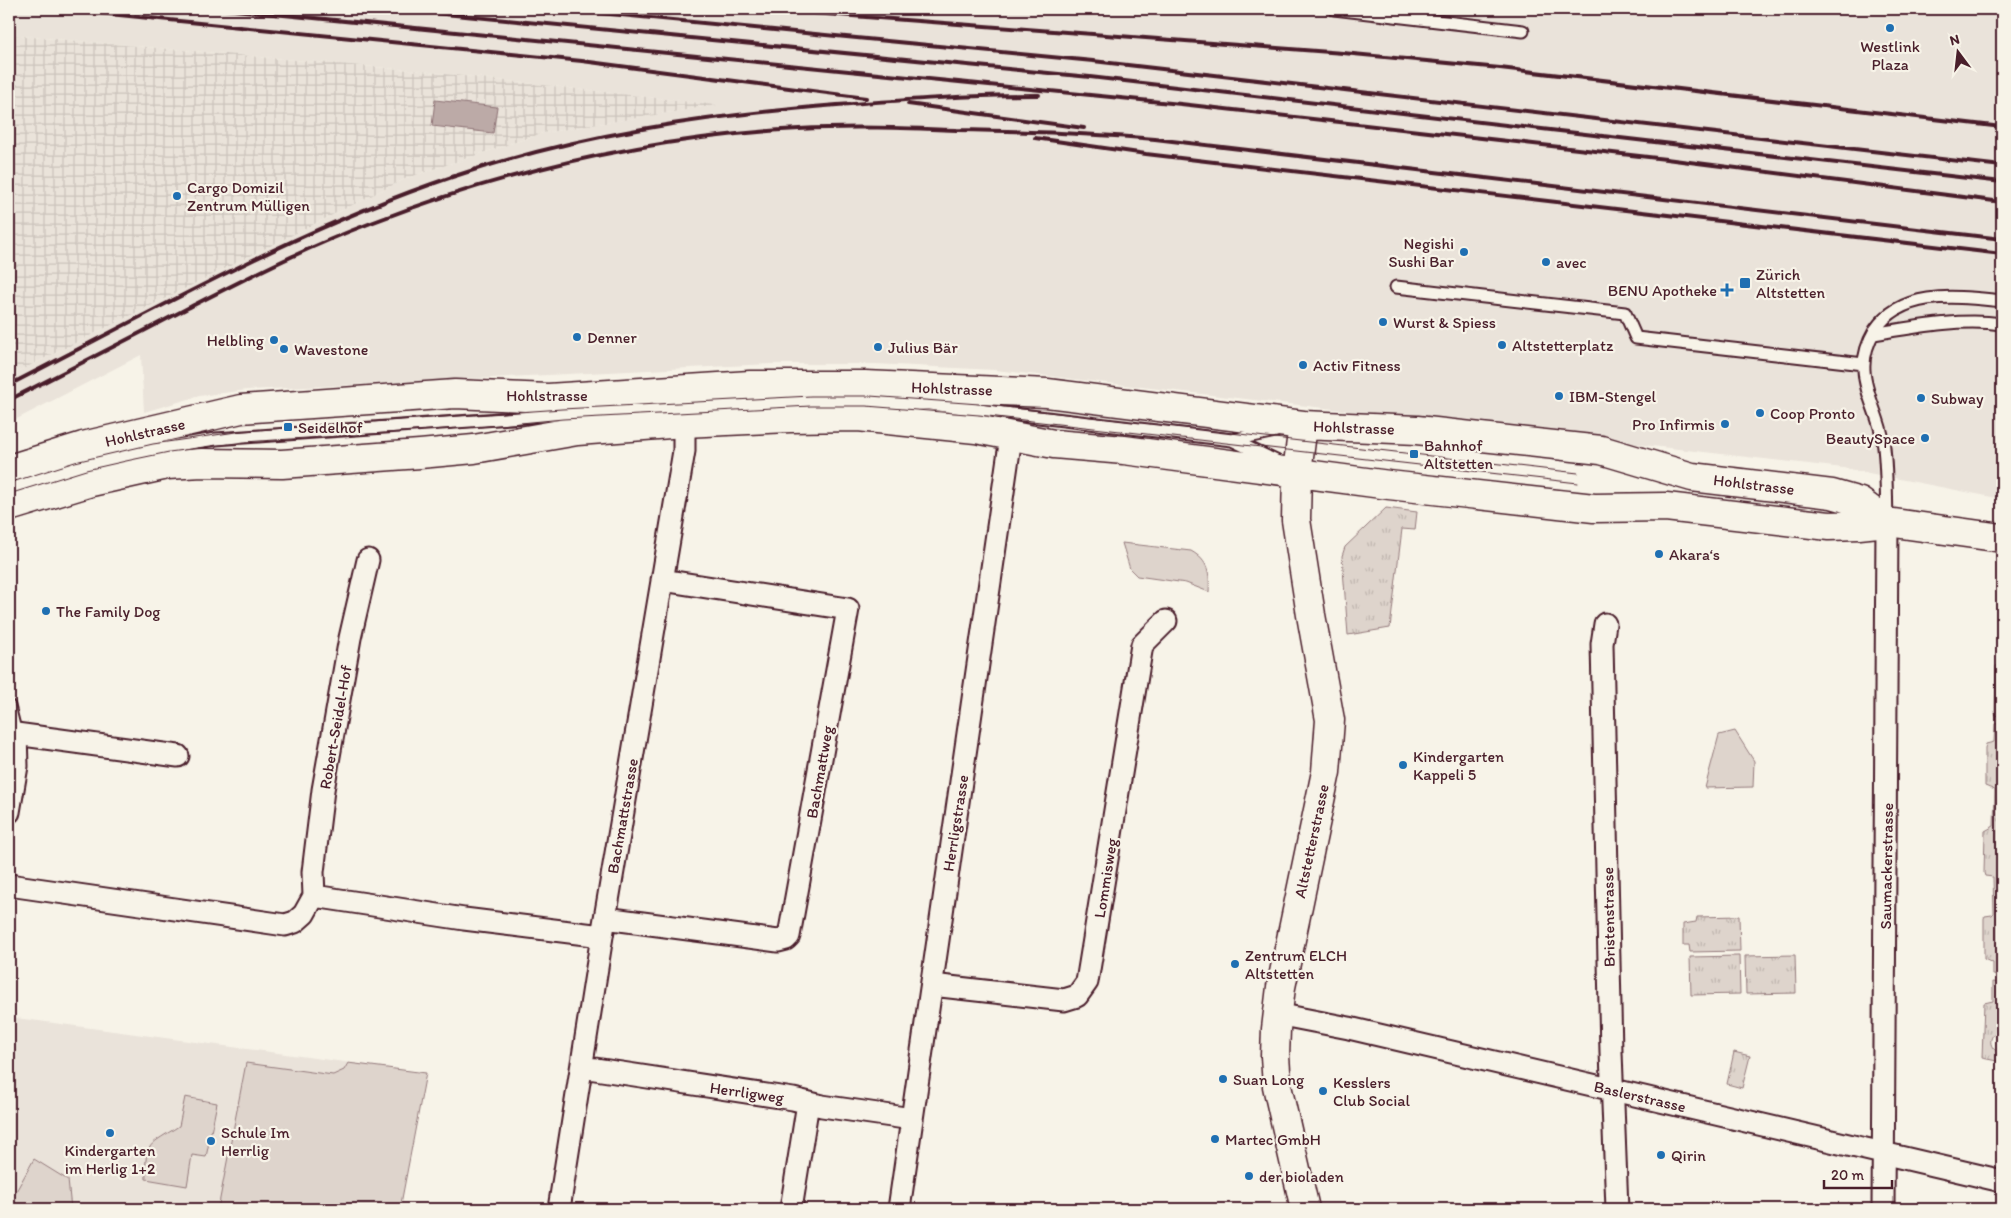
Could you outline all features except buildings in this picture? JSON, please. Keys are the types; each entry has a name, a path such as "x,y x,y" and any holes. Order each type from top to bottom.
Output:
{"street":[{"name":"Hohlstrasse","path":"9,469 83,446 241,409 455,394 548,398 750,386 865,385 1047,393 1303,425 1417,430 1600,450 1692,477 1832,494 1860,502 1887,522"},
{"name":"Hohlstrasse","path":"9,507 91,482 167,465 202,463 282,464 474,449 577,431 684,423 858,417 976,429 1054,444 1124,450 1389,485 1594,508 1666,507 1829,526 1887,522 2002,538"},
{"name":"Bachmattstrasse","path":"559,1209 604,927 684,452 684,423"},
{"name":"Altstetterstrasse","path":"1303,425 1297,472 1296,520 1310,615 1330,720 1326,772 1284,971 1277,1014 1275,1056 1278,1086 1305,1209"},
{"name":"Herrligstrasse","path":"898,1209 1011,437"},
{"name":"Saumackerstrasse","path":"1883,1209 1887,802 1887,522"},
{"name":"Robert-Seidel-Hof","path":"314,896 313,872 325,782 350,638 368,560"},
{"name":"Bachmattweg","path":"604,927 778,941 789,936 848,609 662,580"},
{"name":"Lommisweg","path":"932,985 1064,1000 1077,996 1087,982 1142,646 1166,621"},
{"name":"Bristenstrasse","path":"1605,624 1602,644 1617,1209"},
{"path":"9,812 17,766 16,734 178,756"},
{"path":"9,885 285,924 294,922 304,914 314,896 464,919 604,927"},
{"name":"Baslerstrasse","path":"1277,1014 1331,1024 2002,1181"},
{"name":"Herrligweg","path":"582,1067 793,1098 808,1103 912,1119"},
{"path":"792,1209 808,1103"}],"lane":[{"path":"1334,9 1523,31"},
{"path":"1396,287 1625,313 1636,338 1864,364"},
{"path":"1887,522 1883,442 1879,420 1865,379 1864,364 1866,350 1873,334 1890,313 1905,304 1920,300 1947,298 2002,301"},
{"path":"1873,334 1960,322 2002,324"},
{"path":"9,489 84,464 167,446 216,439 671,407 811,400 929,404 1232,440 1303,425"},
{"path":"1232,440 1297,472"},
{"path":"9,706 16,734"}],"shaded area":[{"path":"9,9 2002,9 2002,499 1843,468 995,370 875,364 771,364 247,390 199,396 144,412 141,355 9,423 9,376 407,178 543,133 715,105 421,71 9,35"},
{"name":"Cargo Domizil Zentrum Mülligen","path":"9,35 421,71 717,105 543,133 407,178 9,376"},
{"path":"435,100 497,107 493,133 432,126"},
{"name":"Schule Im Herrlig","path":"9,1017 426,1073 400,1209 9,1209"}],"green space":[{"path":"1386,508 1417,512 1415,530 1402,529 1390,628 1348,635 1342,556 1345,547"},
{"path":"1122,543 1191,551 1202,559 1207,568 1209,592 1186,583 1137,576 1130,569"},
{"path":"2002,664 2002,716 1997,716 1995,714 1996,666"},
{"path":"2002,723 2002,976 1993,975 1993,963 1984,959 1984,918 1994,913 1993,877 1985,876 1984,873 1985,831 1994,826 1995,790 1985,786 1985,748 1986,744 1994,742 1995,724"},
{"path":"1735,731 1754,761 1753,787 1705,788 1719,735"},
{"path":"1739,916 1740,951 1690,952 1689,945 1683,945 1683,924 1696,922 1697,917"},
{"path":"1795,955 1796,993 1746,994 1745,956"},
{"path":"1739,956 1740,994 1691,995 1690,957"},
{"path":"1993,982 2002,983 2002,1030 1991,1038 1991,1045 2002,1053 2002,1062 1982,1058 1984,1003 1993,1001"},
{"path":"1734,1052 1750,1056 1742,1088 1727,1084"},
{"path":"246,1063 333,1075 344,1070 348,1063 426,1073 400,1209 218,1209"},
{"path":"185,1097 217,1103 206,1157 192,1155 187,1186 146,1179 148,1151 155,1141 179,1126"},
{"path":"34,1159 68,1180 71,1209 9,1209 9,1204"}],"tram line":[{"path":"9,483 75,462 153,444 243,431 562,409 811,396 870,396 979,404 1578,473"},
{"path":"9,494 86,470 126,461 169,452 244,442 479,427 563,419 811,406 866,406 979,415 1578,483"}],"railway":[{"path":"59,9 582,61 866,98"},
{"path":"224,9 1181,104 1666,159 2002,202"},
{"path":"394,9 1090,77 2002,182"},
{"path":"559,9 1093,61 2002,166"},
{"path":"760,9 1343,53 1500,68 2002,127"},
{"path":"9,385 172,300 282,246 394,198 500,162 595,138 690,121 837,105 988,96 1039,95"},
{"path":"908,104 1084,128"},
{"path":"9,400 277,263 347,232 423,204 475,187 582,159 636,148 744,133 819,128 878,128 1056,133 1155,139 2002,239"},
{"path":"1035,138 1146,154 2002,254"}],"place":[{"name":"Westlink Plaza","path":"1890,28"},
{"name":"Cargo Domizil Zentrum Mülligen","path":"177,196"},
{"name":"Negishi Sushi Bar","path":"1464,252"},
{"name":"avec","path":"1546,262"},
{"name":"Zürich Altstetten","path":"1745,283"},
{"name":"BENU Apotheke","path":"1727,290"},
{"name":"Wurst & Spiess","path":"1383,322"},
{"name":"Denner","path":"577,337"},
{"name":"Helbling","path":"274,340"},
{"name":"Altstetterplatz","path":"1502,345"},
{"name":"Julius Bär","path":"878,347"},
{"name":"Wavestone","path":"284,349"},
{"name":"Activ Fitness","path":"1303,365"},
{"name":"IBM-Stengel","path":"1559,396"},
{"name":"Subway","path":"1921,398"},
{"name":"Coop Pronto","path":"1760,413"},
{"name":"Pro Infirmis","path":"1725,424"},
{"name":"Seidelhof","path":"288,427"},
{"name":"BeautySpace","path":"1925,438"},
{"name":"Bahnhof Altstetten","path":"1414,454"},
{"name":"Akara‘s","path":"1659,554"},
{"name":"The Family Dog","path":"46,611"},
{"name":"Kindergarten Kappeli 5","path":"1403,765"},
{"name":"Zentrum ELCH Altstetten","path":"1235,964"},
{"name":"Suan Long","path":"1223,1079"},
{"name":"Kesslers Club Social","path":"1323,1091"},
{"name":"Kindergarten im Herlig 1+2","path":"110,1133"},
{"name":"Martec GmbH","path":"1215,1139"},
{"name":"Schule Im Herrlig","path":"211,1141"},
{"name":"Qirin","path":"1661,1155"},
{"name":"der bioladen","path":"1249,1176"}]}
